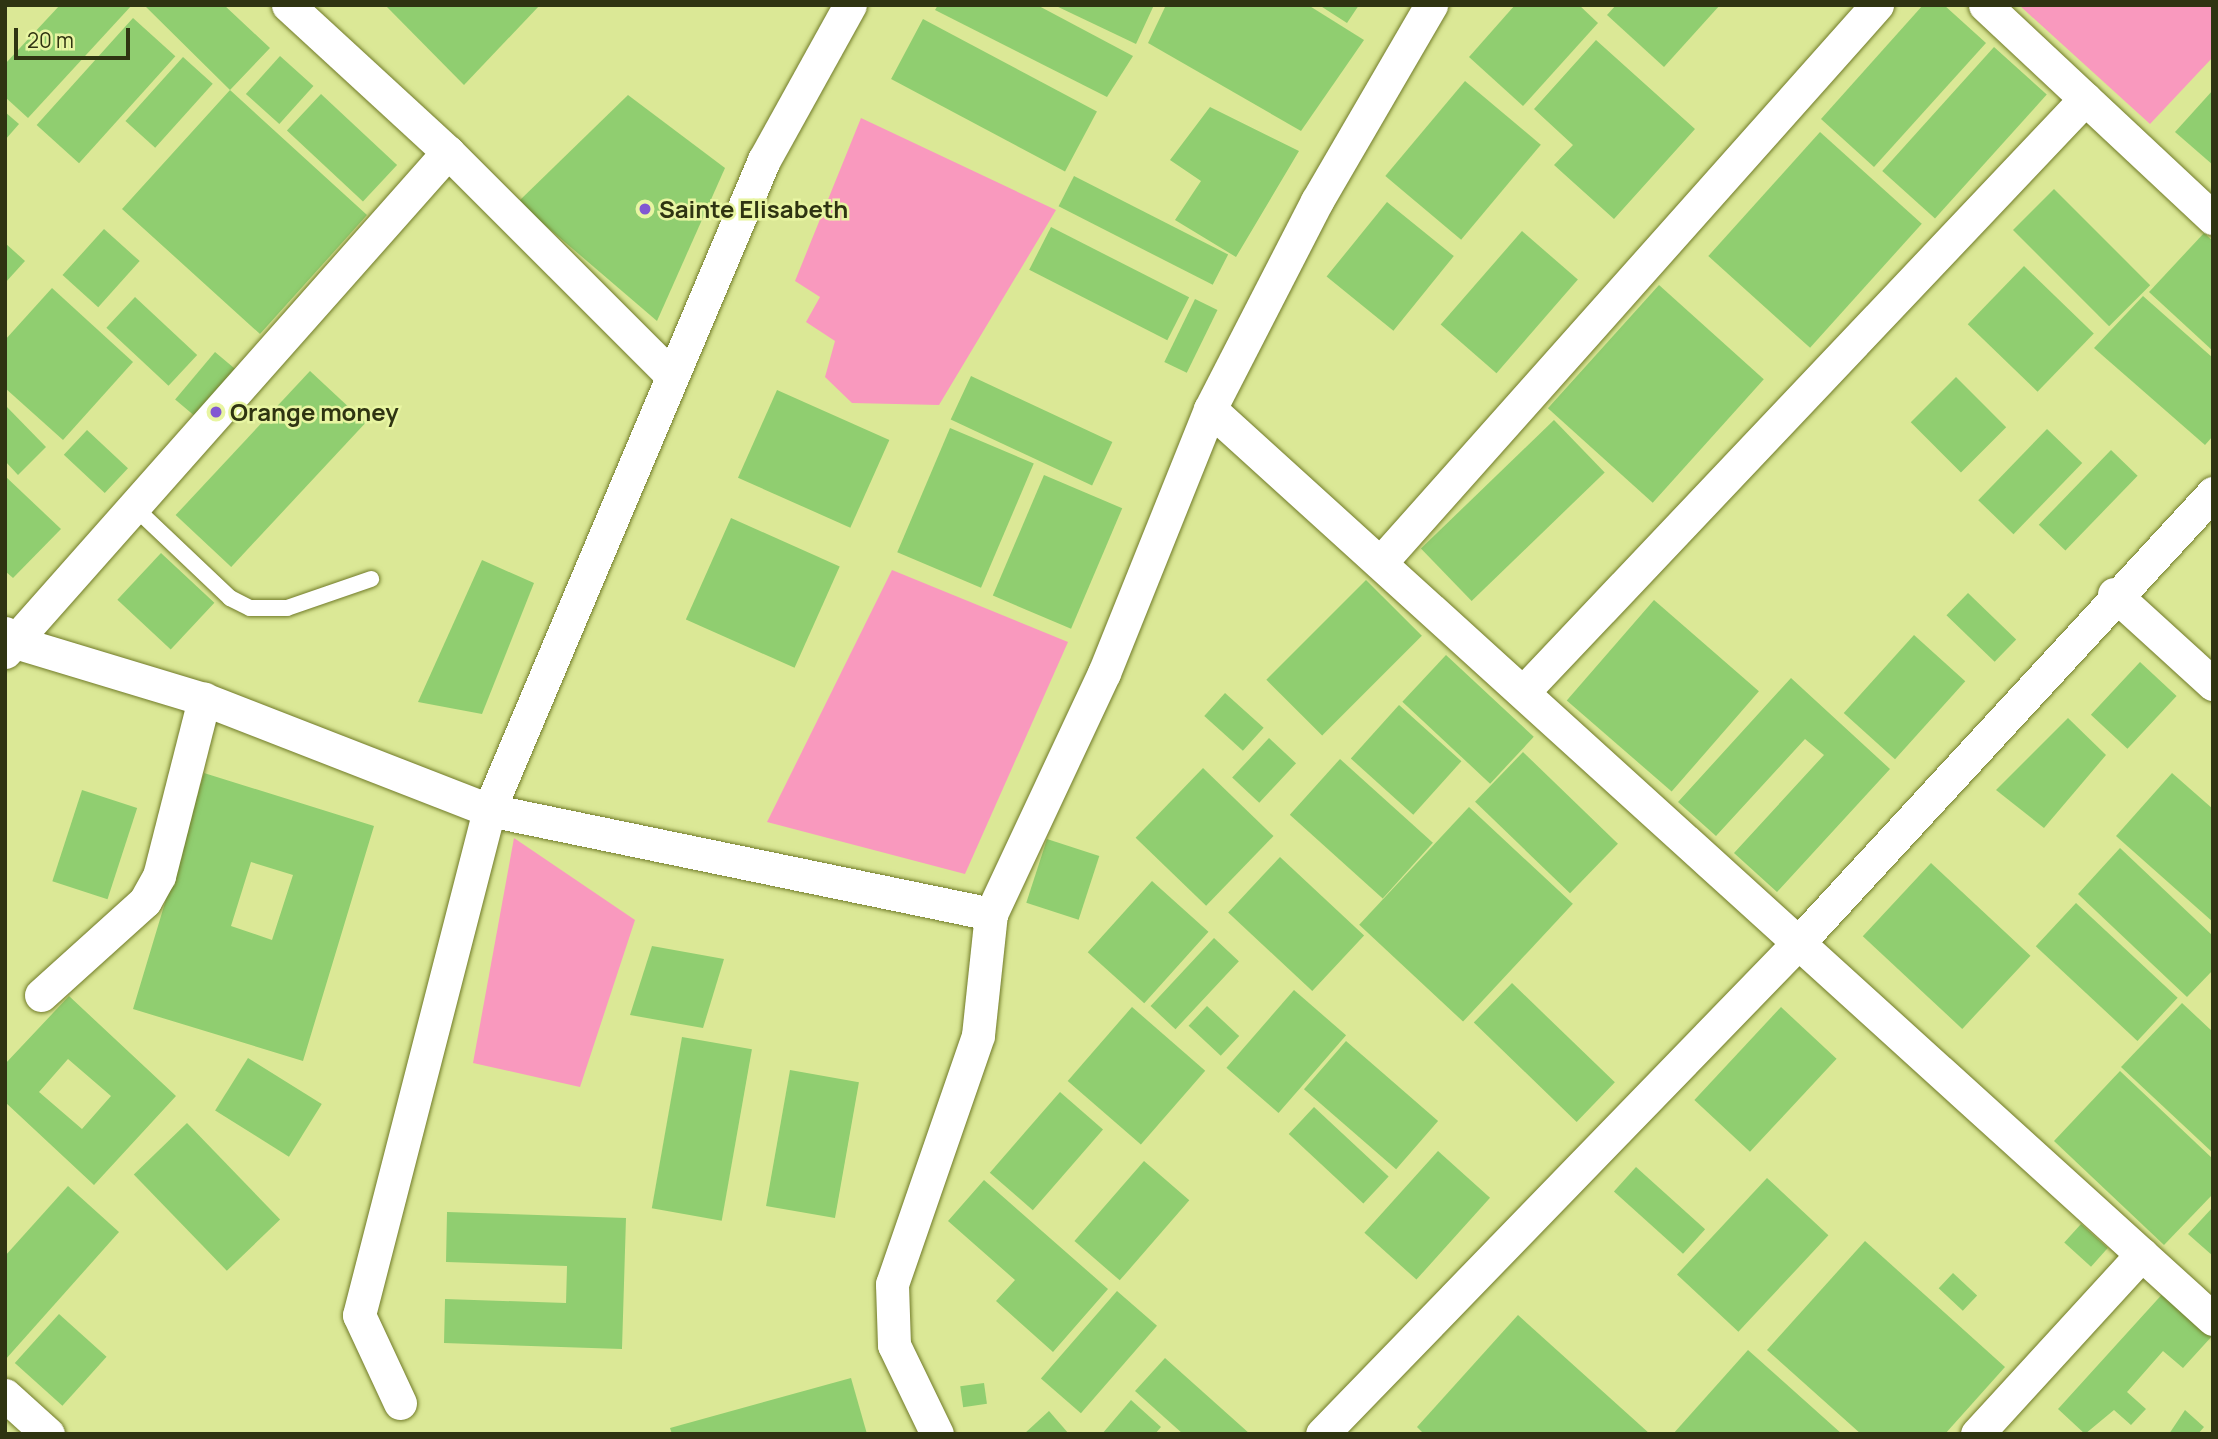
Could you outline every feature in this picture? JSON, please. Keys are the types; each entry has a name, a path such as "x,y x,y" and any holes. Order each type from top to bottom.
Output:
{"street":[{"path":"288,5 448,152 670,374"},
{"path":"400,1403 359,1315 489,810 670,374 764,160 849,5"},
{"path":"937,1434 894,1345 892,1284 978,1035 990,914 1104,673 1210,409 1317,201 1431,5"},
{"path":"1381,562 1877,5"},
{"path":"1985,5 2213,218"},
{"path":"1524,691 2085,99"},
{"path":"448,152 8,642 204,699 489,810 990,914"},
{"path":"1210,409 1524,691 2213,1319"},
{"path":"1322,1434 1799,942 2114,594 2213,494"},
{"path":"2114,594 2213,684"},
{"path":"41,995 145,901 159,876 204,699"},
{"path":"1977,1434 2142,1254"},
{"path":"5,1395 48,1434"}],"lane":[{"path":"131,504 230,598 250,608 287,608 371,579"}],"shaded area":[{"path":"2019,5 2213,5 2213,57 2150,124"},
{"path":"861,118 1056,210 939,405 852,403 825,377 835,341 806,322 820,297 795,281"},
{"path":"892,570 1068,642 965,874 767,822"},
{"path":"514,838 635,920 580,1087 473,1063"}],"building":[{"path":"60,5 132,5 28,118 5,97 5,64"},
{"path":"144,5 224,5 270,48 230,90"},
{"path":"385,5 540,5 464,85"},
{"path":"938,5 1037,5 1133,56 1107,97 935,10"},
{"path":"1054,5 1154,5 1136,44"},
{"path":"1166,5 1308,5 1364,40 1301,131 1148,43"},
{"path":"1319,5 1359,5 1347,23"},
{"path":"1515,5 1579,5 1598,23 1523,106 1469,57"},
{"path":"1616,5 1720,5 1664,67 1607,15"},
{"path":"1923,5 1944,5 1986,43 1874,167 1821,119"},
{"path":"133,18 175,56 79,163 37,125"},
{"path":"923,19 1097,111 1065,172 891,79"},
{"path":"1596,40 1695,129 1614,219 1554,165 1573,145 1534,109"},
{"path":"1994,47 2047,95 1935,219 1882,171"},
{"path":"280,56 313,86 279,124 246,94"},
{"path":"183,57 213,84 155,148 125,121"},
{"path":"1465,81 1541,145 1461,240 1385,176"},
{"path":"230,90 367,215 260,334 122,209"},
{"path":"2213,90 2213,165 2175,132"},
{"path":"321,94 397,165 363,201 287,131"},
{"path":"628,95 725,168 657,321 518,202"},
{"path":"1210,107 1299,151 1236,257 1175,220 1201,181 1170,160"},
{"path":"5,112 19,124 5,140"},
{"path":"1820,132 1922,224 1810,348 1708,256"},
{"path":"1074,176 1228,255 1213,285 1059,206"},
{"path":"2054,189 2150,285 2109,326 2013,230"},
{"path":"1387,202 1454,256 1393,331 1327,277"},
{"path":"1051,227 1189,297 1167,340 1029,270"},
{"path":"104,229 140,261 98,307 63,275"},
{"path":"1522,231 1578,280 1496,373 1441,325"},
{"path":"2204,233 2213,241 2213,351 2149,292"},
{"path":"5,243 25,261 5,283"},
{"path":"2024,266 2094,333 2038,392 1968,324"},
{"path":"1659,285 1764,379 1653,503 1548,408"},
{"path":"52,288 133,362 63,440 5,388 5,340"},
{"path":"2143,296 2213,358 2213,436 2205,445 2094,348"},
{"path":"135,297 197,355 169,386 106,328"},
{"path":"1195,299 1217,310 1187,373 1164,362"},
{"path":"215,352 235,369 195,416 175,399"},
{"path":"310,371 366,423 231,567 176,515"},
{"path":"971,376 1112,442 1092,485 951,420"},
{"path":"1956,377 2006,427 1961,472 1911,422"},
{"path":"777,390 889,440 850,528 738,478"},
{"path":"5,405 46,447 18,475 5,461"},
{"path":"1554,420 1605,473 1472,601 1421,549"},
{"path":"950,428 1034,464 981,588 897,552"},
{"path":"2047,429 2082,463 2013,534 1978,500"},
{"path":"87,430 128,468 105,493 64,455"},
{"path":"2111,450 2138,476 2065,551 2039,525"},
{"path":"1044,475 1122,508 1071,629 993,596"},
{"path":"5,476 61,529 13,578 5,571"},
{"path":"731,518 840,566 795,668 686,619"},
{"path":"161,553 214,603 171,650 117,600"},
{"path":"482,560 534,583 482,714 418,702"},
{"path":"1366,580 1422,636 1322,736 1266,680"},
{"path":"1968,593 2016,640 1995,662 1946,615"},
{"path":"1654,600 1759,691 1672,792 1567,700"},
{"path":"1914,635 1965,681 1895,759 1844,713"},
{"path":"1446,655 1534,737 1490,784 1402,702"},
{"path":"2140,662 2177,696 2127,749 2091,715"},
{"path":"1791,678 1890,769 1777,892 1734,853 1824,755 1805,739 1716,836 1678,802"},
{"path":"1225,693 1264,728 1243,751 1204,716"},
{"path":"1399,705 1461,761 1413,815 1351,759"},
{"path":"2068,718 2106,755 2044,828 1996,790"},
{"path":"1269,738 1296,763 1259,803 1232,777"},
{"path":"1523,752 1618,844 1570,893 1475,802"},
{"path":"1340,759 1433,843 1383,898 1290,815"},
{"path":"1203,768 1273,836 1206,906 1136,838"},
{"path":"204,773 374,826 303,1061 133,1009","holes":["251,862 293,875 272,940 231,926"]},
{"path":"2172,773 2213,809 2213,922 2116,836"},
{"path":"82,790 137,808 107,899 52,881"},
{"path":"1469,807 1573,904 1463,1022 1359,925"},
{"path":"1047,839 1099,856 1079,920 1026,903"},
{"path":"2120,848 2213,936 2213,970 2187,997 2078,894"},
{"path":"1280,857 1364,935 1312,991 1228,913"},
{"path":"1931,863 2030,956 1962,1029 1863,936"},
{"path":"1152,881 1208,932 1144,1003 1088,952"},
{"path":"2076,903 2178,998 2137,1041 2036,946"},
{"path":"1214,938 1239,961 1175,1029 1151,1006"},
{"path":"652,946 724,959 703,1028 630,1015"},
{"path":"1512,983 1615,1082 1577,1122 1474,1023"},
{"path":"1294,990 1346,1035 1279,1113 1226,1068"},
{"path":"69,996 176,1096 94,1185 5,1102 5,1064","holes":["68,1059 111,1096 82,1129 39,1092"]},
{"path":"2182,1003 2213,1032 2213,1153 2121,1067"},
{"path":"1207,1006 1239,1036 1221,1056 1189,1026"},
{"path":"1132,1007 1205,1071 1141,1145 1068,1081"},
{"path":"1781,1007 1837,1059 1750,1152 1694,1100"},
{"path":"682,1037 752,1049 722,1221 652,1208"},
{"path":"1346,1041 1438,1121 1396,1169 1304,1089"},
{"path":"248,1058 322,1104 289,1157 215,1111"},
{"path":"790,1070 859,1082 835,1218 766,1206"},
{"path":"2120,1071 2213,1159 2213,1194 2164,1245 2054,1141"},
{"path":"1060,1092 1103,1129 1033,1210 990,1173"},
{"path":"1314,1107 1389,1177 1363,1204 1289,1134"},
{"path":"187,1123 280,1219 227,1271 134,1174"},
{"path":"1438,1151 1490,1198 1416,1280 1364,1233"},
{"path":"1144,1161 1189,1200 1120,1280 1074,1241"},
{"path":"1636,1167 1705,1229 1683,1254 1614,1192"},
{"path":"1767,1178 1828,1235 1738,1332 1677,1275"},
{"path":"984,1180 1108,1289 1053,1352 996,1301 1015,1280 948,1221"},
{"path":"68,1186 119,1232 5,1360 5,1256"},
{"path":"2213,1207 2213,1256 2188,1234"},
{"path":"447,1212 626,1218 622,1349 444,1343 445,1299 566,1303 567,1266 446,1262"},
{"path":"2081,1224 2108,1248 2091,1267 2064,1243"},
{"path":"1865,1241 2005,1367 1945,1434 1861,1434 1767,1350"},
{"path":"1953,1273 1977,1296 1963,1311 1939,1288"},
{"path":"2166,1290 2213,1335 2183,1368 2163,1351 2127,1392 2146,1409 2131,1425 2114,1410 2085,1434 2058,1409"},
{"path":"1117,1291 1157,1326 1081,1413 1041,1379"},
{"path":"59,1314 107,1357 62,1406 15,1363"},
{"path":"1518,1315 1650,1434 1424,1434 1417,1427"},
{"path":"1748,1350 1842,1434 1673,1434"},
{"path":"1165,1358 1250,1434 1183,1434 1135,1391"},
{"path":"851,1378 867,1434 672,1434 670,1428"},
{"path":"984,1383 987,1404 963,1407 960,1386"},
{"path":"1131,1400 1161,1427 1155,1434 1102,1434"},
{"path":"2185,1410 2204,1427 2198,1434 2169,1434"},
{"path":"1049,1411 1069,1434 1024,1434"}],"place":[{"name":"Sainte Elisabeth","path":"645,209"},
{"name":"Orange money","path":"216,412"}]}
